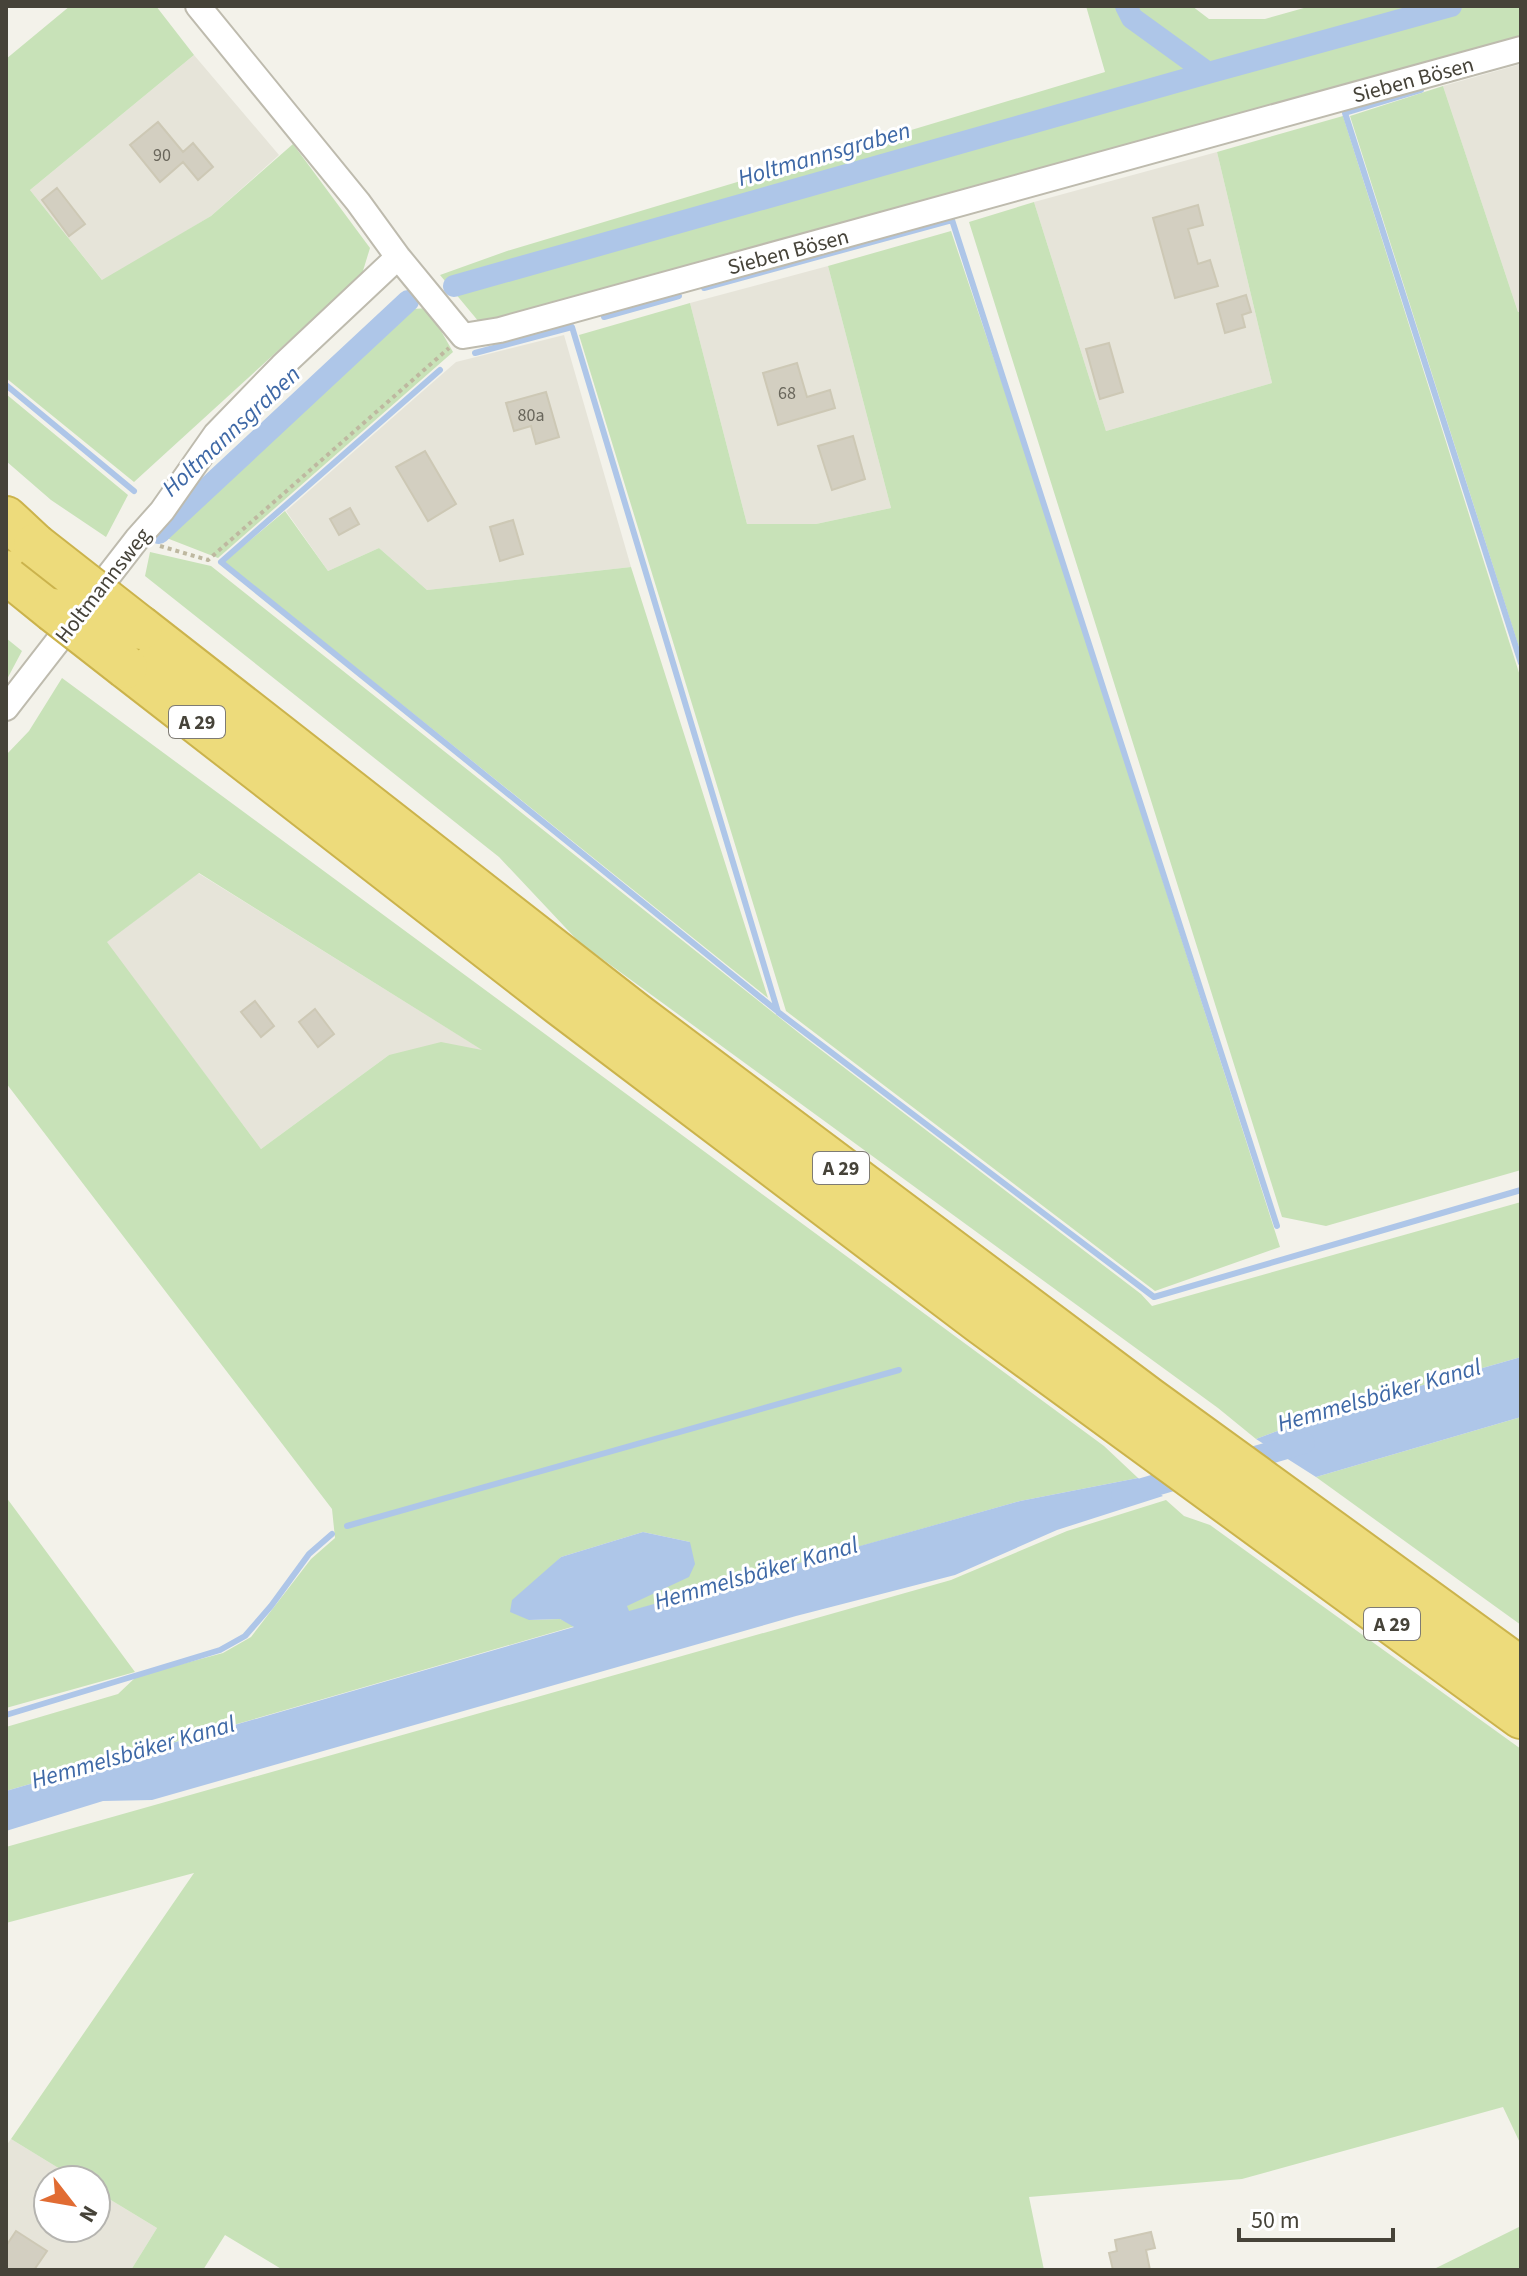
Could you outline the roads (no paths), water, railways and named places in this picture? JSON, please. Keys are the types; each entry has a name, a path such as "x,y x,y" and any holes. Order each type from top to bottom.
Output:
{"highway":[{"name":"A 29","path":"13,539 47,618 267,777 560,1004 980,1322 1521,1717"},
{"name":"A 29","path":"13,539 141,628 634,1013 1149,1399 1521,1669"},
{"path":"6,600 47,618"}],"street":[{"path":"198,6 358,202 398,257"},
{"name":"Sieben Bösen","path":"398,257 463,336 500,330 1521,49"},
{"name":"Holtmannsweg","path":"6,708 162,511 216,434 282,366 398,257"}],"water":[{"path":"1521,1357 1521,1417 1316,1477 1256,1439 1322,1414"},
{"path":"1138,1478 1163,1496 1057,1530 955,1575 796,1616 152,1800 103,1801 6,1831 6,1791 574,1627 560,1619 529,1620 510,1612 512,1600 561,1557 643,1532 690,1542 695,1564 689,1577 627,1606 629,1611 1020,1501"}],"waterway":[{"path":"1126,6 1132,18 1208,73 1451,6"},
{"name":"Holtmannsgraben","path":"454,286 1208,73"},
{"path":"1421,90 1345,113 1521,663"},
{"path":"704,288 952,220 1277,1226"},
{"path":"604,317 679,296"},
{"name":"Holtmannsgraben","path":"159,533 408,301"},
{"path":"475,353 572,327 778,1012 1154,1297 1521,1190"},
{"path":"440,370 221,562 776,1010"},
{"path":"6,385 134,491"},
{"path":"347,1526 899,1370"},
{"name":"Hemmelsbäker Kanal","path":"1234,1463 1304,1443"},
{"name":"Hemmelsbäker Kanal","path":"1122,1495 1193,1474"},
{"path":"6,1715 220,1650 245,1636 309,1554 332,1534"}]}
